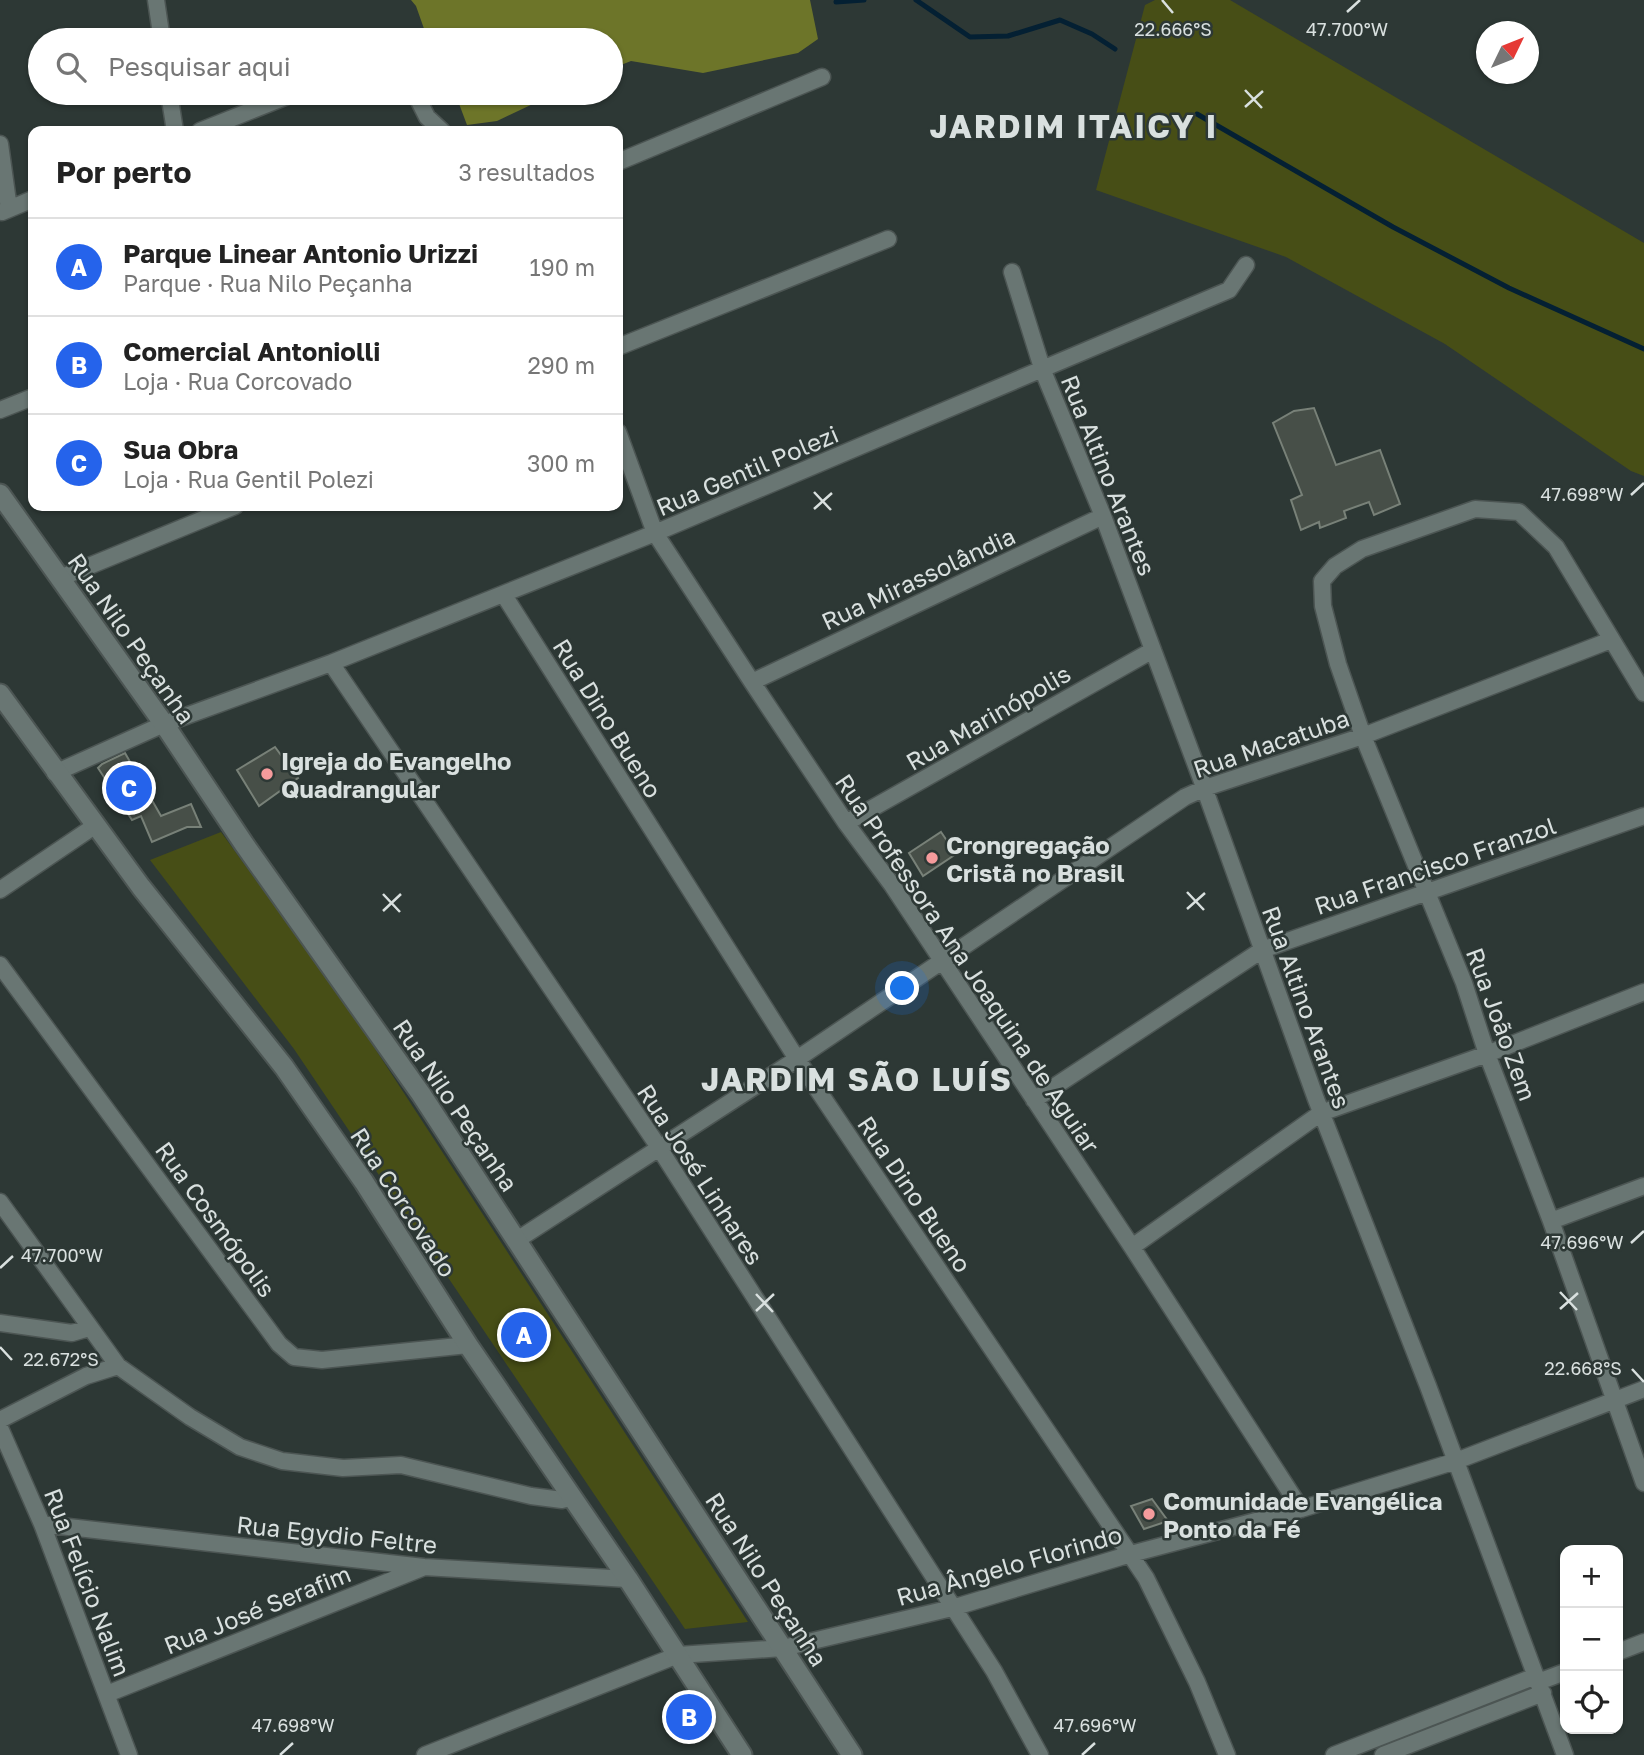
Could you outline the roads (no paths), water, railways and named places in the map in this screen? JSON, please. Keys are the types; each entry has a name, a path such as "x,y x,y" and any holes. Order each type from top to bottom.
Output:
{"street":[{"path":"156,0 160,28"},
{"path":"623,160 822,77"},
{"path":"171,105 173,126"},
{"path":"212,126 265,105"},
{"path":"421,105 427,117 437,126"},
{"path":"0,144 5,211 28,201"},
{"path":"623,345 888,239"},
{"name":"Rua Gentil Polezi","path":"55,773 164,724 331,663 504,595 1043,371 1229,290 1246,265"},
{"name":"Rua Altino Arantes","path":"1012,272 1043,371 1103,516 1205,788 1321,1113 1456,1461 1565,1755"},
{"path":"0,410 28,399"},
{"name":"Rua Professora Ana Joaquina de Aguiar","path":"623,446 655,533 846,823 892,885 1132,1247 1301,1509"},
{"name":"Rua Nilo Peçanha","path":"0,494 164,724 244,844 421,1094 852,1755"},
{"name":"Rua João Zem","path":"1611,640 1556,547 1538,527 1519,512 1475,509 1363,550 1335,566 1322,581 1323,606 1338,664 1363,736 1464,983 1487,1054 1551,1221 1644,1483"},
{"path":"60,579 223,511"},
{"name":"Rua Mirassolândia","path":"752,682 1103,516"},
{"name":"Rua Dino Bueno","path":"504,595 797,1059 1146,1577 1197,1682 1227,1755"},
{"path":"1611,640 1644,693"},
{"name":"Rua Macatuba","path":"517,1240 797,1059 1174,805 1205,788 1363,736 1611,640"},
{"name":"Rua Marinópolis","path":"846,823 1153,650"},
{"name":"Rua José Linhares","path":"331,663 658,1147 951,1608 994,1671 1040,1755"},
{"name":"Rua Corcovado","path":"0,694 55,773 141,887 284,1067 363,1181 468,1345 628,1579 742,1755"},
{"name":"Rua Francisco Franzol","path":"1034,1100 1262,950 1644,816"},
{"path":"0,890 96,825"},
{"name":"Rua Cosmópolis","path":"0,965 279,1344 294,1357 322,1360 468,1345"},
{"path":"1132,1247 1321,1113 1487,1054 1644,992"},
{"path":"1551,1221 1644,1186"},
{"path":"0,1202 118,1366 190,1417 240,1447 282,1461 343,1468 401,1465 531,1496 562,1500 571,1498"},
{"path":"0,1323 72,1333 89,1328"},
{"path":"0,1420 86,1376 118,1366"},
{"name":"Rua Ângelo Florindo","path":"425,1755 678,1656 783,1648 951,1608 1131,1554 1301,1509 1456,1461 1644,1389"},
{"name":"Rua Felício Nalim","path":"0,1427 42,1524 129,1755"},
{"name":"Rua Egydio Feltre","path":"42,1524 424,1567 628,1579"},
{"name":"Rua José Serafim","path":"107,1694 424,1567"},
{"path":"1623,1650 1644,1642"},
{"path":"1383,1755 1403,1751 1560,1674"},
{"path":"1334,1755 1539,1684"},
{"path":"1394,1732 1403,1751"}],"waterway":[{"path":"836,2 864,0"},
{"path":"916,0 970,37 1008,36 1060,20 1092,34 1115,49"},
{"path":"1197,114 1393,227 1509,288 1644,349"}],"place":[{"name":"Igreja do Evangelho Quadrangular","path":"267,774"},
{"name":"Sua Obra","path":"129,788"},
{"name":"Crongregação Cristã no Brasil","path":"932,858"},
{"name":"Parque Linear Antonio Urizzi","path":"524,1335"},
{"name":"Comunidade Evangélica Ponto da Fé","path":"1149,1514"},
{"name":"Comercial Antoniolli","path":"689,1717"}],"district":[{"name":"JARDIM ITAICY I","path":"1074,126"},
{"name":"JARDIM SÃO LUÍS","path":"857,1079"}]}
